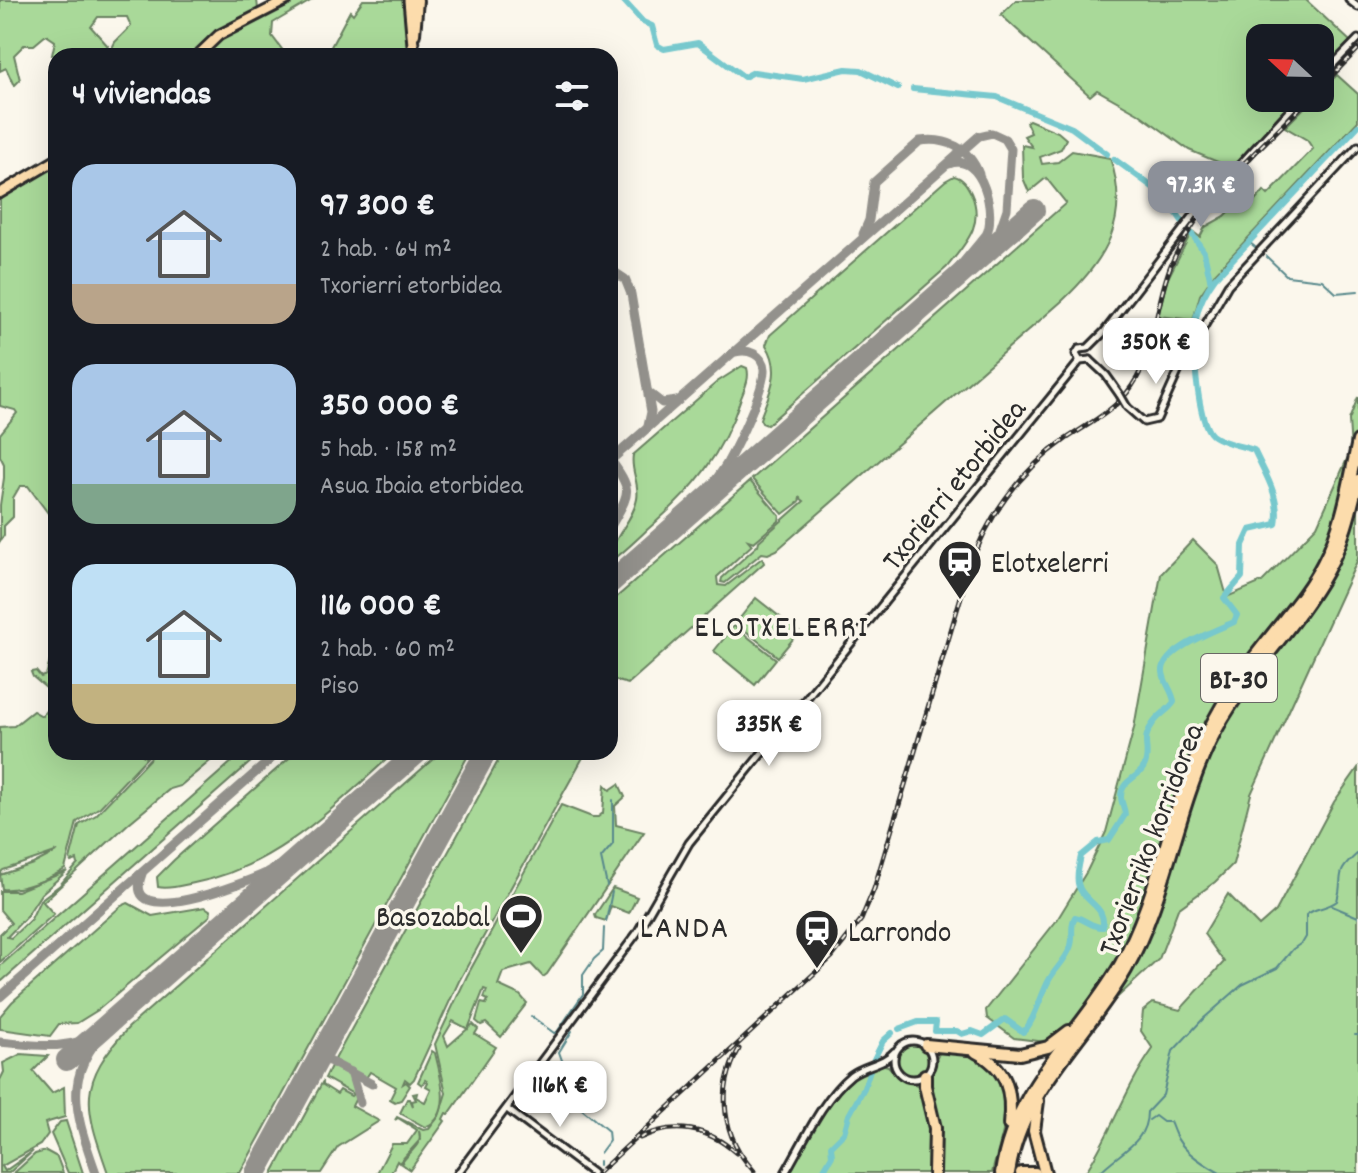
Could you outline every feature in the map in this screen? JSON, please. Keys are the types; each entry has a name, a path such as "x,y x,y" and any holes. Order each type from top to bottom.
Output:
{"highway":[{"path":"409,0 417,34"},
{"path":"417,48 421,1"},
{"name":"Txorierriko korridorea","path":"1001,1173 1014,1122 1032,1086 1093,1006 1118,968 1142,920 1183,788 1214,720 1245,670 1310,586 1331,548 1346,499 1358,441"},
{"name":"Txorierriko korridorea","path":"1009,1173 1017,1136 1027,1112 1130,963 1151,917 1185,803 1210,743 1240,690 1307,603 1328,569 1342,538 1358,480"},
{"path":"926,1045 1014,1054 1039,1050 1060,1039 1093,1006"},
{"path":"932,1057 940,1048 963,1047 993,1062 1008,1084 1011,1104 1005,1151"},
{"path":"925,1075 935,1128 934,1173"},
{"path":"1045,1173 1033,1121 1049,1076"},
{"path":"914,1079 926,1090"},
{"path":"1021,1173 1035,1173"}],"main road":[{"path":"205,48 219,35 287,0"},
{"path":"0,193 48,165"}],"street":[{"path":"1349,0 1358,7"},
{"path":"1334,64 1358,39"},
{"name":"Txorierri etorbidea","path":"458,1173 637,933 689,843 1080,361 1077,352 1083,347 1088,348 1104,332 1201,207 1288,112"},
{"path":"1080,361 1090,360 1106,375 1127,407 1144,422 1157,419 1184,359 1228,285 1358,146"},
{"path":"1088,348 1092,354 1090,360"},
{"path":"785,1173 829,1100 849,1077 881,1061 902,1043 911,1040 926,1045 932,1057 925,1075 914,1079 902,1076 894,1067 881,1061"},
{"path":"894,1052 894,1067"},
{"path":"507,1109 592,1173"}],"green space":[{"path":"0,0 257,0 258,9 233,21 210,37 201,48 112,48 131,26 127,17 98,17 91,27 108,46 106,48 54,48 55,41 46,35 34,45 24,45 14,55 20,80 14,86 6,68 0,71"},
{"path":"295,0 312,0 273,23 272,36 281,48 208,48 217,40"},
{"path":"363,0 407,0 410,48 330,48 350,11 353,14"},
{"path":"1016,0 1306,0 1332,24 1246,24 1246,112 1284,112 1232,168 1189,150 1138,113 1097,90 1090,96 1001,15"},
{"path":"1334,26 1350,41 1334,59"},
{"path":"1337,75 1358,94 1358,121 1216,272 1200,295 1193,320 1158,316 1167,280 1192,231 1200,237 1205,227 1225,216 1245,196 1253,203 1264,191 1268,195 1313,149 1307,140 1285,127 1300,112 1334,112 1334,78"},
{"path":"1029,120 1058,132 1066,139 1061,149 1040,157 1042,164 1058,162 1072,151 1110,158 1118,200 1116,219 1102,254 1078,286 1062,301 777,550 762,553 725,583 721,582 759,541 804,501 800,498 783,514 752,479 1066,203 1046,178 1029,192 1023,178 1022,145 1032,147 1024,136 1031,133 1026,122"},
{"path":"48,167 48,513 28,486 20,486 13,498 13,517 4,526 0,541 4,464 0,456 0,434 17,413 0,406 0,195"},
{"path":"954,176 968,187 976,214 975,224 961,250 947,267 767,425 762,423 760,419 774,373 774,364 766,345 770,335"},
{"path":"742,366 747,368 747,383 715,455 679,500 618,555 618,538 637,499 633,455 717,382"},
{"path":"1358,397 1358,559 1251,794 1233,864 1215,882 1178,909 1159,959 1084,1028 1046,1042 1014,1038 987,1018 986,1010 1057,920 1106,832 1134,728 1161,574 1193,540 1218,565 1227,597 1262,582 1317,526 1351,450 1349,420"},
{"path":"750,481 780,516 779,521 754,542 748,540 752,545 717,577 718,585 726,586 762,558 764,563 628,684 618,681 618,596"},
{"path":"756,598 799,632 778,657 736,623"},
{"path":"734,626 776,659 755,685 714,651"},
{"path":"48,668 48,690 31,672 36,671 41,677 46,675"},
{"path":"48,708 48,760 144,760 100,807 77,822 65,869 35,884 2,889 0,875 33,864 58,851 3,870 0,874 0,727 14,726 33,711 42,716"},
{"path":"148,760 211,760 129,823 43,902 54,914 0,962 0,934 11,923 0,910 0,891 17,891 67,871 41,894 26,917 7,937 11,938 31,919 40,900 60,885 78,864 77,860 70,860 79,825 96,815"},
{"path":"234,760 253,760 2,981 0,966"},
{"path":"287,760 386,760 303,832 252,863 224,875 176,887 158,887 157,877"},
{"path":"432,760 466,760 240,1173 108,1173 90,1112 90,1096 100,1064 129,1027"},
{"path":"499,760 582,760 459,981 414,1079 410,1083 405,1079 403,1084 406,1082 410,1086 401,1100 395,1102 390,1099 396,1087 370,1072 366,1078 334,1061"},
{"path":"1358,768 1358,1173 1085,1173 1153,1049 1141,1031 1143,1011 1153,1003 1180,1010 1224,962 1204,934 1228,894 1259,926 1276,911 1334,802"},
{"path":"619,784 625,797 615,806 616,825 644,832 547,974 543,977 531,964 503,972 498,985 520,995 527,1003 501,1037 486,1023 481,1025 476,1021 481,1003 486,1004 488,1000 484,998 487,990 484,989 468,1028 473,1024 478,1029 475,1034 496,1047 449,1114 446,1113 445,1121 410,1170 401,1164 419,1141 399,1163 397,1161 391,1173 377,1173 392,1144 407,1144 417,1130 398,1118 395,1120 397,1117 423,1130 429,1129 439,1116 446,1093 435,1044 467,976 561,805 598,817 603,813 605,785 610,790","holes":["453,1021 468,1029 448,1046 444,1036"]},
{"path":"613,888 637,897 629,913 611,906 606,921 596,918 595,915"},
{"path":"128,903 152,916 205,907 211,911 210,916 98,1010 77,1023 59,1024 50,1036 0,1029 0,1016 12,1002"},
{"path":"913,1043 925,1048 930,1060 925,1072 913,1077 901,1072 896,1060 901,1048"},
{"path":"962,1050 985,1061 1003,1085 1006,1114 992,1173 936,1173 930,1111 933,1065 943,1051"},
{"path":"432,1051 440,1072 442,1105 434,1122 425,1127 400,1113 407,1099 413,1106 412,1101 416,1100 413,1094 417,1093 416,1097 425,1102 431,1089 426,1086 428,1082 425,1080 422,1085 418,1082"},
{"path":"21,1054 48,1056 33,1071 52,1093 64,1087 65,1117 45,1123 48,1134 40,1145 2,1166 5,1171 33,1151 9,1173 0,1173 0,1080 4,1072 3,1063"},
{"path":"332,1064 350,1074 357,1096 352,1106 379,1121 338,1147 321,1173 273,1173 323,1081 323,1085 337,1094 340,1090 351,1096 353,1094 325,1078"},
{"path":"881,1064 888,1066 901,1079 922,1087 931,1115 930,1173 787,1173 836,1094 864,1071"},
{"path":"66,1121 83,1173 68,1173 51,1134 60,1122"},
{"path":"46,1151 57,1157 63,1173 14,1173 35,1154"}],"waterway":[{"path":"623,0 643,22 652,26 657,45 664,49 698,43 744,77 754,72 803,79 846,69 861,70 898,88"},
{"path":"913,89 997,97 1072,128 1107,154"},
{"path":"899,1029 918,1022 936,1022 935,1031 957,1031 962,1034 972,1031 983,1035 1005,1019 1023,1032 1031,1022 1049,980 1068,953 1075,917 1103,927 1099,910 1083,894 1079,885 1081,856 1098,842 1109,840 1125,815 1121,799 1124,786 1144,767 1149,731 1157,718 1174,702 1163,672 1165,664 1191,642 1234,622 1237,615 1224,598 1242,577 1243,545 1250,530 1276,524 1274,495 1254,450 1212,435 1202,414 1195,361 1195,328 1199,308 1215,278 1358,126"},
{"path":"1114,159 1165,196 1182,221"},
{"path":"1192,234 1204,252 1211,283"},
{"path":"1249,242 1255,247"},
{"path":"1266,256 1287,276 1322,280 1336,293 1358,291"},
{"path":"607,886 601,858 613,844 613,800"},
{"path":"1099,1173 1130,1147 1142,1132 1147,1112 1163,1095 1173,1051 1242,985 1277,968 1303,942 1306,937 1306,915 1337,901 1342,871 1358,853"},
{"path":"606,921 612,892"},
{"path":"1332,906 1358,917"},
{"path":"531,1016 554,1033 557,1032 583,994 583,975 603,951 604,928"},
{"path":"572,1031 559,1052 568,1077 564,1094 608,1131 609,1141 600,1153"},
{"path":"874,1059 883,1041 892,1033"},
{"path":"822,1173 832,1156 831,1146 844,1133 870,1070"},
{"path":"1149,1120 1155,1116 1163,1122 1170,1122 1188,1152 1220,1173"}],"taxiway":[{"path":"618,454 979,136 992,133 1005,139 1011,149 1007,209 998,235 979,259"},
{"path":"863,234 869,220 874,182 920,141 939,141 956,146 969,157 979,174"},
{"path":"930,302 986,235 989,226 988,201 979,176 971,167 961,163 949,164"},
{"path":"618,274 625,279 631,294 651,412 648,426"},
{"path":"685,518 727,463 760,389 764,369 761,360 750,352 736,352"},
{"path":"648,392 662,403 677,401"},
{"path":"618,471 626,487 625,500 618,514"},
{"path":"0,997 270,760"},
{"path":"142,874 140,892 149,900 167,902 189,899 268,872 325,834"},
{"path":"96,1173 81,1125 77,1087 89,1052 121,1013"},
{"path":"0,1042 64,1045 99,1032"},
{"path":"320,1056 372,1084"},
{"path":"351,1072 360,1103"}],"runway":[{"path":"618,576 1034,210"},
{"path":"67,1060 409,760"},
{"path":"256,1173 482,760"}],"railway":[{"path":"1334,74 1358,49"},
{"path":"598,1173 832,957 861,920 874,889 968,573 984,534 1006,498 1033,466 1126,395 1146,358 1166,280 1183,241 1215,196 1296,112"},
{"path":"739,1049 727,1081 726,1113 735,1143 754,1171"},
{"path":"640,1138 666,1130 691,1130 726,1144 736,1153"}],"place":[{"name":"Elotxelerri","path":"960,601"},
{"name":"Basozabal","path":"521,955"},
{"name":"Larrondo","path":"817,970"}],"district":[{"name":"ELOTXELERRI","path":"782,625"},
{"name":"LANDA","path":"685,926"}]}
